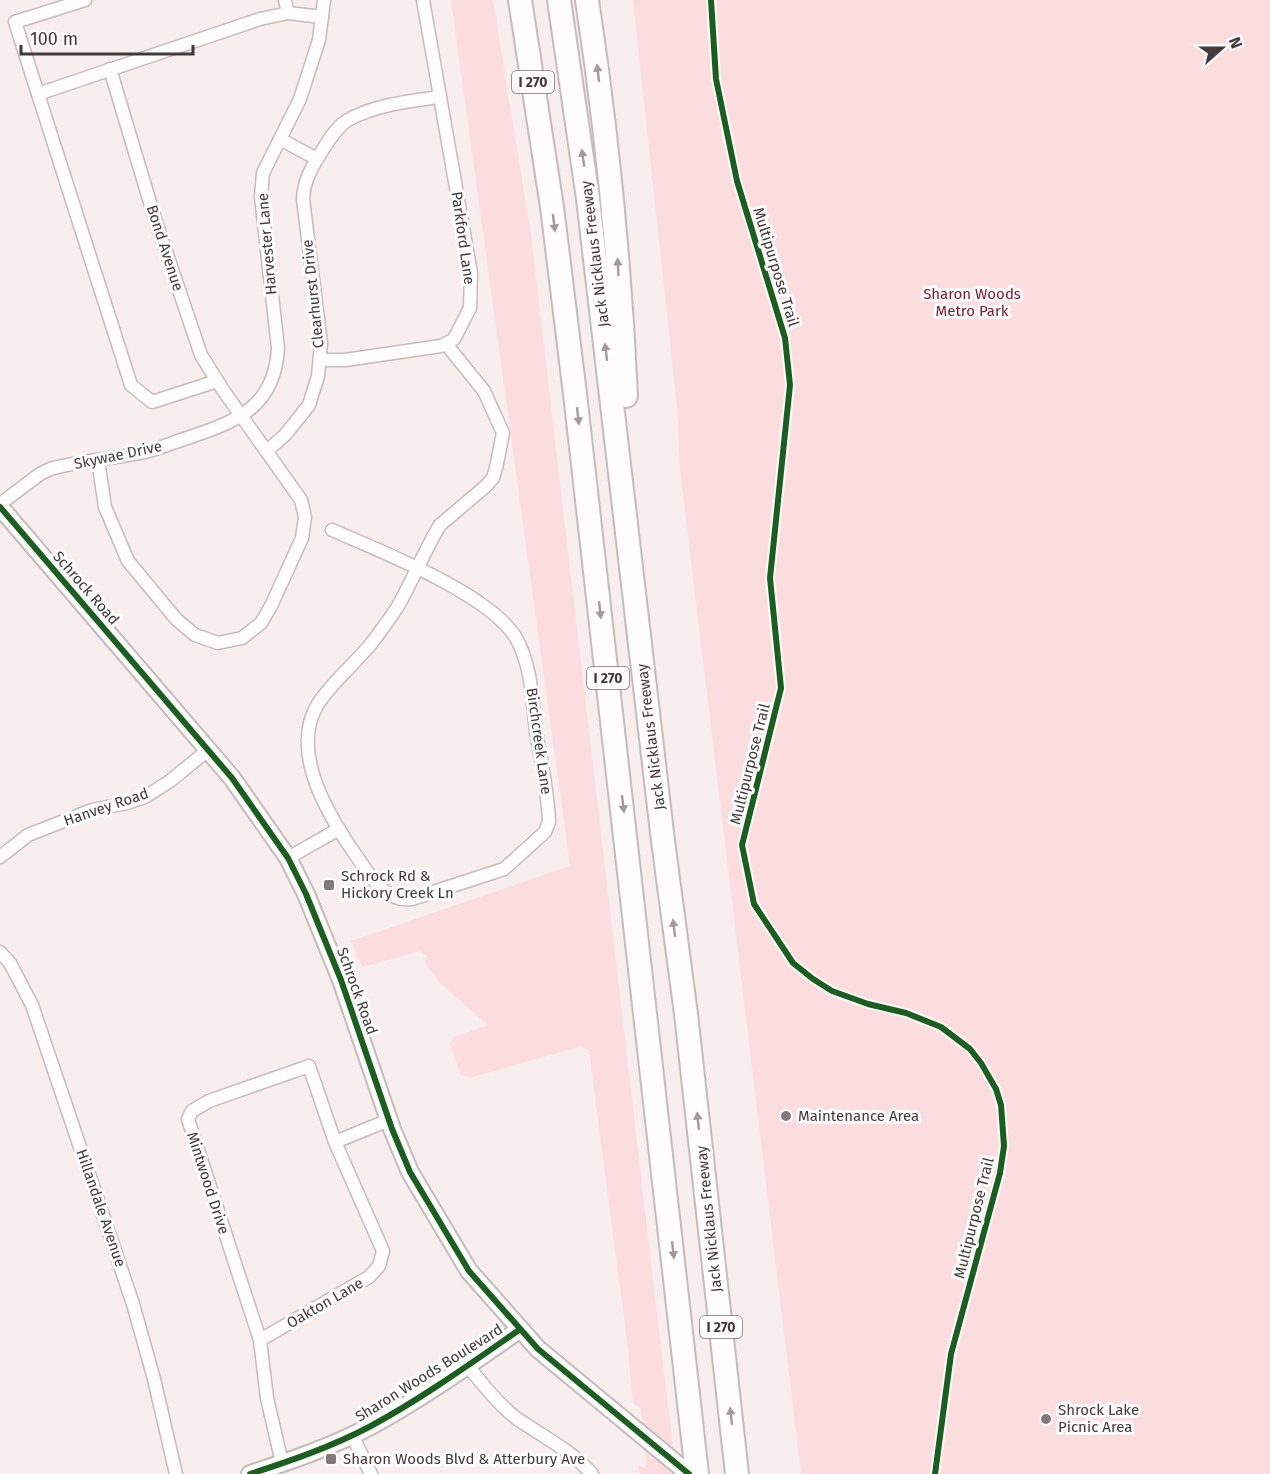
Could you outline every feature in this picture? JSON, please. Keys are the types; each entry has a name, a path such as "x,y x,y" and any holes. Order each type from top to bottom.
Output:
{"highway":[{"path":"509,0 546,165"},
{"name":"I 270","path":"520,0 546,165 576,394 697,1474"},
{"name":"Jack Nicklaus Freeway","path":"559,0 588,199 686,1014 737,1474"},
{"path":"587,0 607,142 616,236 625,382 630,556"}],"main road":[{"name":"Schrock Road","path":"0,506 232,778 288,858 306,894 342,981 389,1120 410,1172 469,1271 519,1330 562,1371 689,1474"},
{"name":"Sharon Woods Boulevard","path":"250,1474 369,1427 468,1366 519,1330"}],"street":[{"path":"85,0 15,22 131,385 152,402 217,381"},
{"name":"Harvester Lane","path":"243,416 263,397 275,372 278,348 261,197 263,172 300,99 319,40 324,0"},
{"name":"Parkford Lane","path":"423,0 471,273 470,308 454,339 446,344"},
{"path":"38,94 260,19 286,6 322,17"},
{"name":"Bond Avenue","path":"110,69 190,327 201,355 243,416"},
{"name":"Clearhurst Drive","path":"268,450 285,435 309,405 318,375 321,343 303,199 304,184 328,142 347,121 375,109 439,97"},
{"path":"279,139 317,159"},
{"path":"288,858 339,829 320,796 307,751 308,727 318,705 368,648 397,607 440,525 486,486 493,477 503,433 484,391 446,344 345,360 320,360"},
{"path":"98,460 105,507 128,561 176,619 195,635 218,643 242,638 261,623 271,606 302,538 305,517 301,500 243,416"},
{"name":"Skywae Drive","path":"0,506 40,474 50,470 146,452 223,426 243,416"},
{"name":"Birchcreek Lane","path":"332,530 417,569 489,609 515,638 529,674 549,822 545,832 504,869 412,899 402,900 392,897 377,884 339,829"},
{"name":"Hanvey Road","path":"0,857 28,835 92,810 145,797 170,781 208,750"},
{"name":"Hillandale Avenue","path":"0,952 10,963 32,1005 126,1282 154,1379 176,1474"},
{"name":"Oakton Lane","path":"260,1340 369,1277 380,1266 383,1251 335,1142 309,1066"},
{"name":"Mintwood Drive","path":"260,1340 188,1119 192,1111 209,1101 309,1066"},
{"path":"335,1142 389,1120"},
{"path":"260,1340 267,1398 282,1463"},
{"path":"468,1366 482,1384 514,1416 579,1460 592,1474"},
{"path":"352,1435 371,1474"}],"green space":[{"path":"451,0 493,0 531,235 677,1474 639,1474 638,1466 647,1468 641,1409 633,1403 589,1051 582,1046 473,1077 461,1076 450,1044 454,1037 488,1025 440,983 425,963 427,956 420,951 362,967 351,941 570,866"},
{"name":"Sharon Woods Metro Park","path":"633,0 1270,0 1270,1474 801,1474 680,470 677,407"}],"cycle path":[{"name":"Multipurpose Trail","path":"711,0 716,79 737,181 785,338 790,385 770,578 781,688 742,845 754,904 793,963 813,979 832,991 868,1004 906,1013 941,1027 970,1049 996,1089 1001,1105 1004,1146 1000,1173 951,1354 935,1474"},
{"path":"0,507 232,778 288,858 306,894 341,980 392,1129 410,1172 469,1271 538,1349 689,1474"},
{"path":"250,1474 295,1459 369,1427 426,1393 519,1330"}],"place":[{"name":"Schrock Rd & Hickory Creek Ln","path":"329,885"},
{"name":"Maintenance Area","path":"786,1116"},
{"name":"Shrock Lake Picnic Area","path":"1046,1419"},
{"name":"Sharon Woods Blvd & Atterbury Ave","path":"331,1459"}]}
